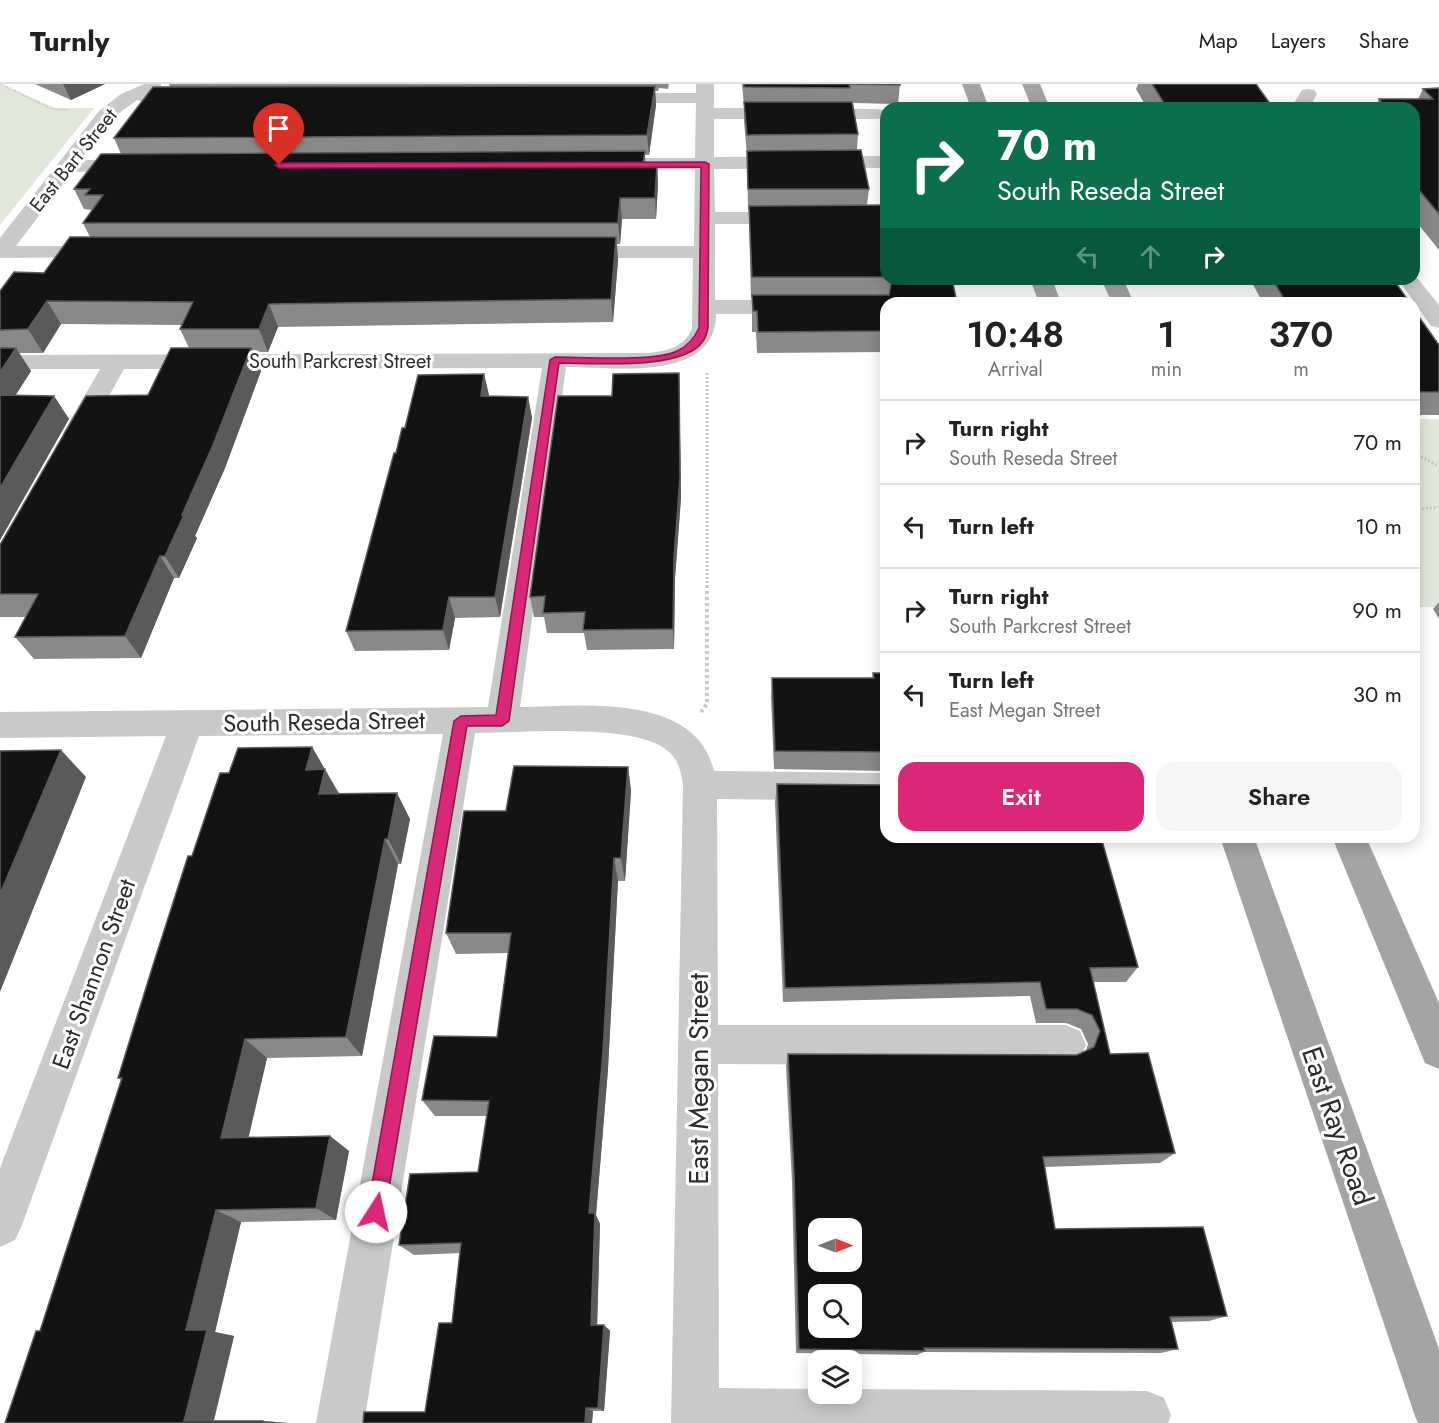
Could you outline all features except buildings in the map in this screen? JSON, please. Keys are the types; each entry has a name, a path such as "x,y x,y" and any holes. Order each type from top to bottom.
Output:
{"main road":[{"path":"971,84 978,102"},
{"path":"1031,84 1038,102"},
{"name":"East Ray Road","path":"1239,843 1439,1416"},
{"path":"1352,843 1439,1049"}],"street":[{"name":"East Bart Street","path":"0,252 109,110 144,88"},
{"path":"144,88 155,99 203,99"},
{"path":"595,98 705,98 877,114"},
{"path":"681,353 696,344 702,336 705,98"},
{"path":"586,165 880,162"},
{"path":"66,166 160,165"},
{"path":"704,218 880,218"},
{"path":"0,252 119,252"},
{"path":"549,252 704,252"},
{"path":"1413,285 1439,321"},
{"path":"703,307 880,308"},
{"name":"South Parkcrest Street","path":"0,362 648,360 681,353"},
{"path":"502,721 555,360"},
{"path":"64,455 116,361"},
{"name":"South Reseda Street","path":"0,725 606,719 654,726 681,740"},
{"path":"340,1423 461,721"},
{"name":"East Shannon Street","path":"0,1225 187,724"},
{"name":"East Megan Street","path":"681,740 693,757 700,785 695,1417"},
{"path":"700,785 880,787"},
{"path":"698,1044 1066,1045"},
{"path":"695,1417 1147,1415"}],"path":[{"path":"1,84 52,109 109,110"},
{"path":"681,353 707,368 706,704 681,740"},
{"path":"1420,456 1439,466"},
{"path":"1420,509 1439,507"}],"shaded area":[{"path":"0,84 55,108 94,108 0,225"},
{"path":"1420,419 1439,419 1439,607 1420,607"}],"route":[{"path":"279,165 705,164 704,328 699,341 680,354 657,360 555,360 502,721 461,721 376,1212"}]}
